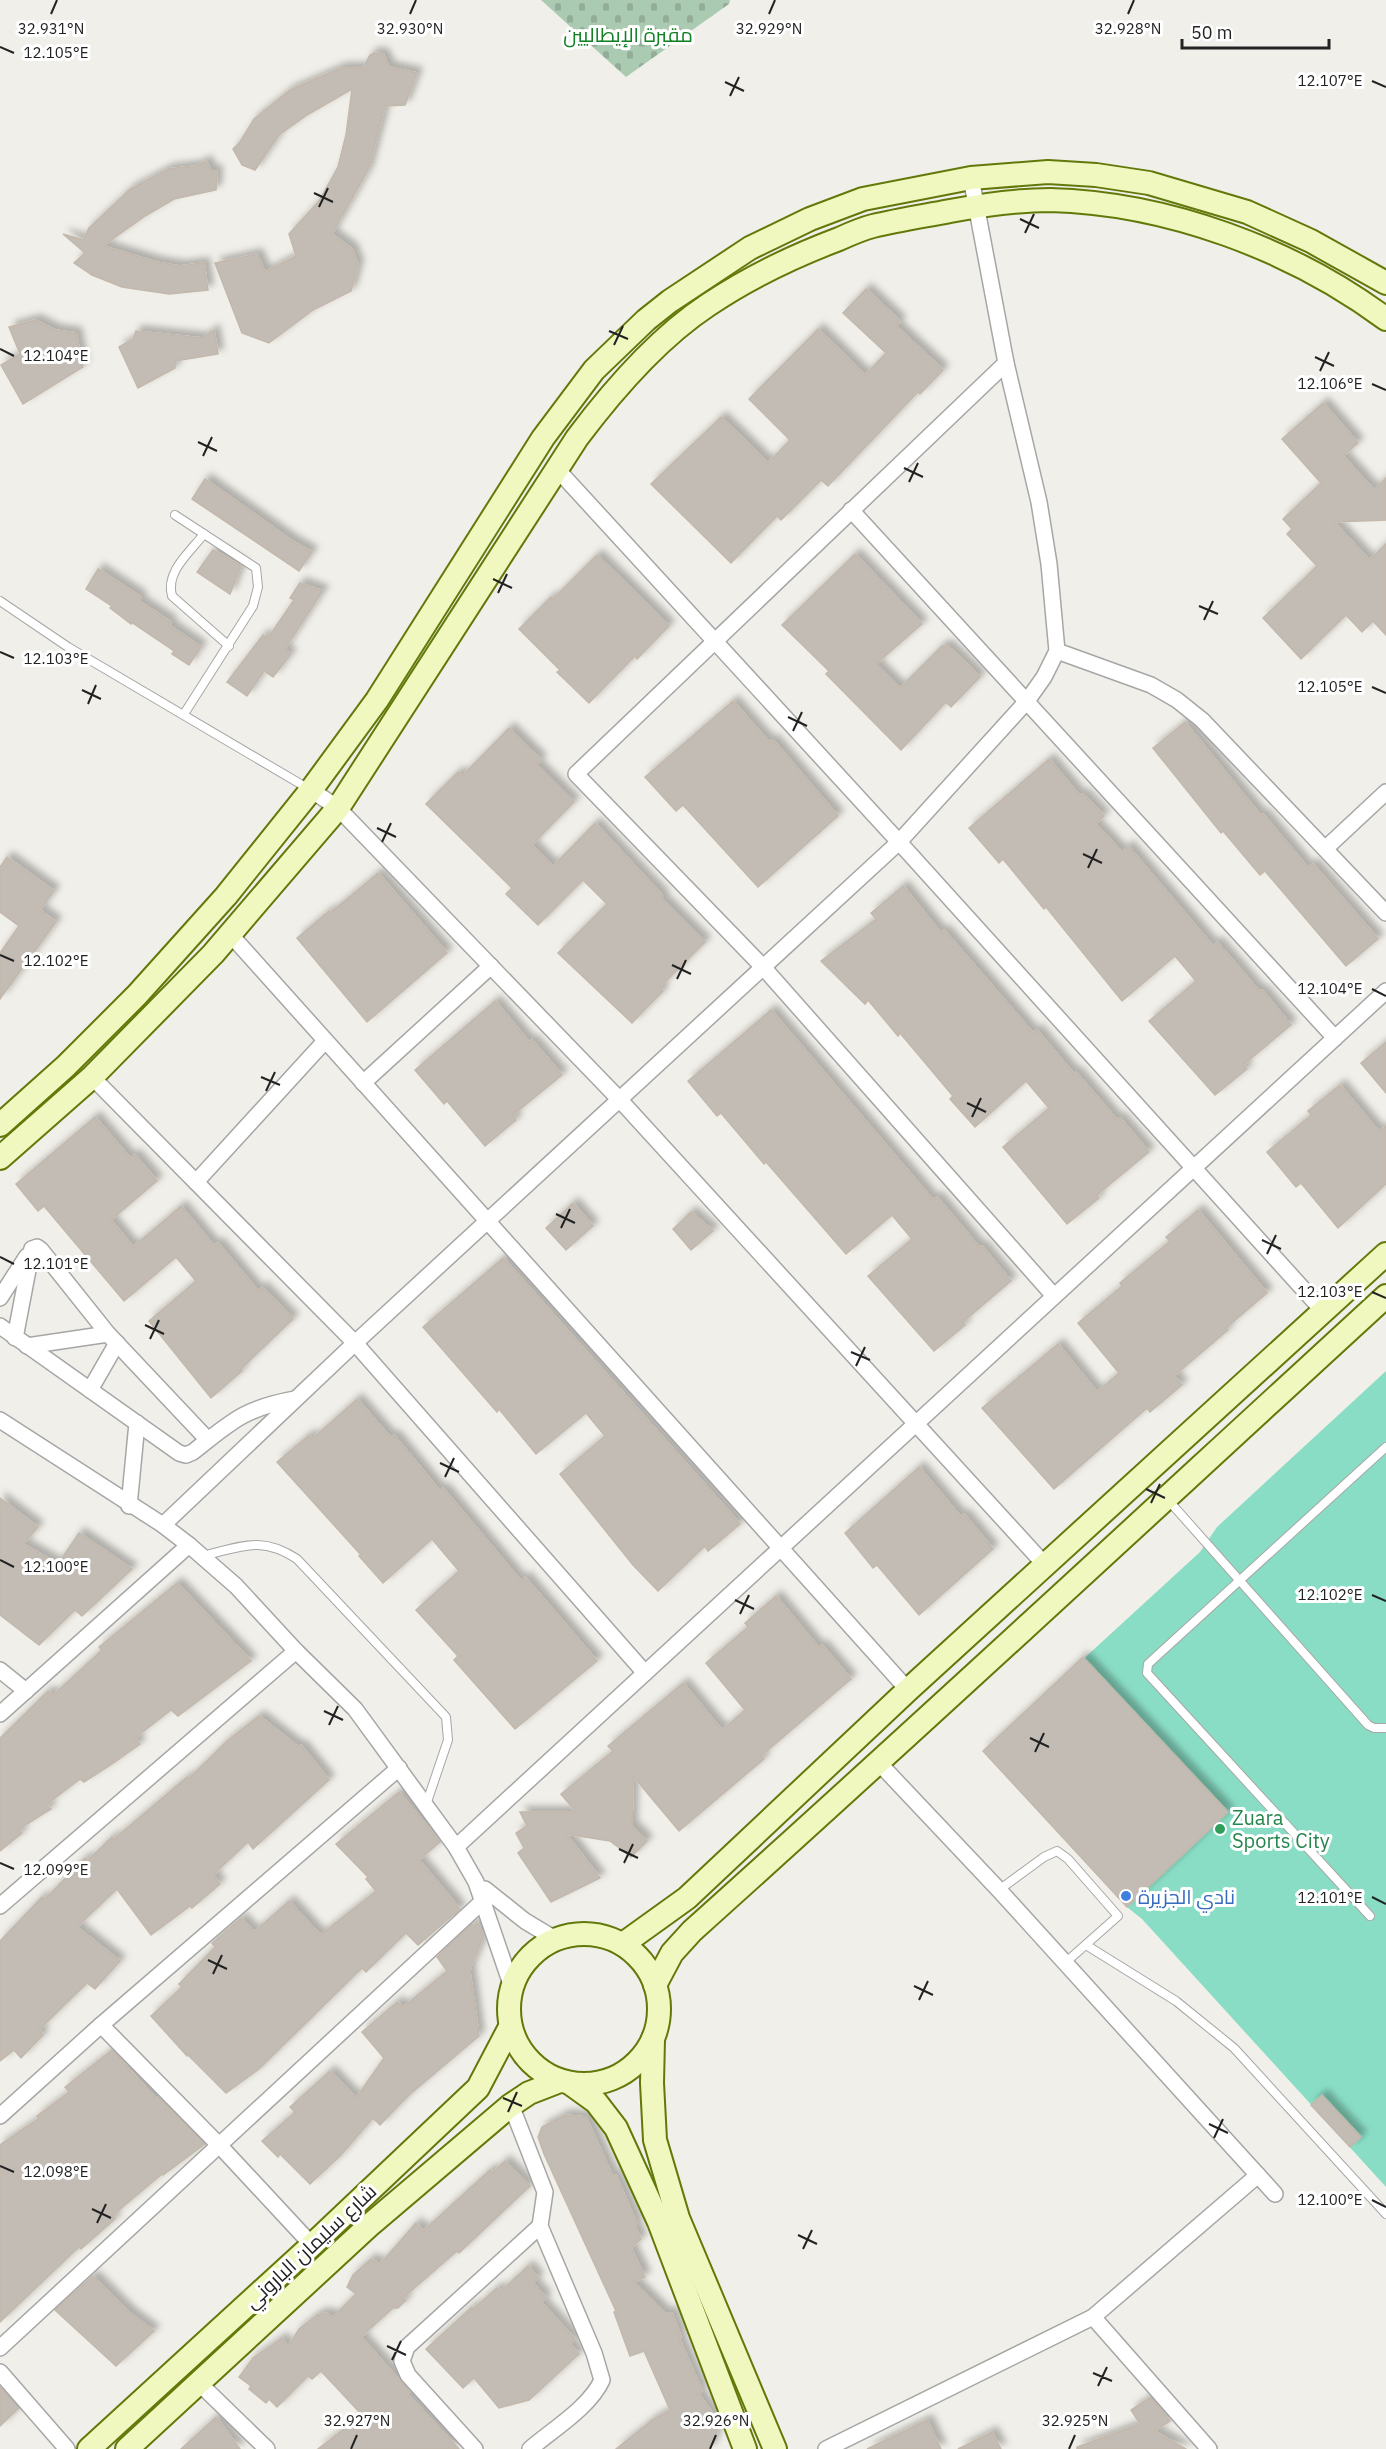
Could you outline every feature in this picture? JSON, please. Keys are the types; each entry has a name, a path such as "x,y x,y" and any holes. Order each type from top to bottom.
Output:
{"street":[{"path":"0,1125 66,1066 144,987 226,896 310,790 377,700 543,438 594,370 622,341 670,301 750,248 810,219 863,199 971,178 1048,172 1096,175 1149,183 1247,212 1311,241 1386,283"},
{"path":"163,1525 355,1343 899,842 1027,701 1044,677 1056,651 1049,564 1039,502 1006,363 971,178"},
{"path":"0,1158 92,1077 230,934 338,808 556,468 608,397 664,341 707,305 812,249 871,226 975,207 1048,200 1144,210 1237,238 1313,273 1364,302 1386,319"},
{"path":"1006,363 576,774 763,967 1054,1296"},
{"path":"556,468 899,842 1323,1311"},
{"path":"851,510 1335,1038"},
{"path":"1056,651 1151,685 1177,700 1202,720 1386,913"},
{"path":"310,790 338,808 620,1100 917,1422 1046,1566"},
{"path":"1326,848 1386,792"},
{"path":"230,934 908,1690"},
{"path":"363,1083 491,966"},
{"path":"456,1847 1386,991"},
{"path":"196,1182 325,1041"},
{"path":"92,1077 355,1343 645,1673"},
{"path":"0,1298 32,1249 37,1247 112,1338 208,1440"},
{"path":"21,1342 32,1249"},
{"path":"623,1944 687,1898 908,1690 1323,1311 1383,1261"},
{"path":"655,1985 672,1953 692,1931 879,1763 1386,1296"},
{"path":"0,1326 179,1453 186,1455 240,1415 266,1404 295,1400"},
{"path":"21,1342 112,1338"},
{"path":"90,1390 112,1338"},
{"path":"0,1420 129,1506 163,1525 236,1586 296,1651 355,1709 456,1847 488,1898 555,1939"},
{"path":"129,1506 137,1423"},
{"path":"0,1714 189,1545"},
{"path":"0,1906 296,1651"},
{"path":"0,1670 26,1691"},
{"path":"879,1763 999,1890 1275,2194"},
{"path":"0,2116 101,2025 399,1768"},
{"path":"488,1898 512,1987"},
{"path":"0,2348 488,1898"},
{"path":"745,2449 659,2222 616,2128 596,2102 566,2082 543,2073 528,2060 517,2045 510,2027 509,2007 512,1987 522,1967 537,1951 555,1939 569,1935 590,1934 610,1938 623,1944 643,1962 655,1985 659,2012 653,2039 652,2083 655,2140 678,2218 775,2449"},
{"path":"101,2025 220,2146 312,2245"},
{"name":"شارع سليمان الباروني","path":"89,2449 312,2245 478,2088 510,2027"},
{"path":"566,2082 588,2085 604,2082 620,2075 634,2066 645,2054 653,2039"},
{"name":"شارع سليمان الباروني","path":"127,2449 370,2224 511,2105 529,2093 566,2082"},
{"path":"511,2105 545,2192 540,2226 594,2353 602,2380 587,2402 530,2449"},
{"path":"826,2449 1093,2317 1258,2175"},
{"path":"475,2449 408,2375 402,2361 406,2347 540,2226"},
{"path":"1093,2317 1209,2449"},
{"path":"0,2372 67,2449"},
{"path":"199,2383 267,2449"}],"lane":[{"path":"175,515 256,568 258,587 254,606 184,714"},
{"path":"204,534 174,571 169,585 172,596 230,646"},
{"path":"0,601 68,647 310,790"},
{"path":"1370,1916 1147,1673 1148,1664 1386,1447"},
{"path":"1166,1498 1368,1725 1380,1729 1386,1728"},
{"path":"202,1556 259,1543 281,1549 297,1559 446,1717 448,1740 426,1805"},
{"path":"999,1890 1044,1857 1057,1851 1068,1859 1118,1916 1065,1963"},
{"path":"1086,1944 1176,2001 1234,2048 1386,2214"}],"green space":[{"name":"مقبرة الإيطاليين","path":"541,0 730,0 729,4 626,77"},
{"name":"Zuara Sports City","path":"1386,1371 1386,2187 1142,1919 1127,1907 983,1751 1200,1552 1217,1527"}],"building":[{"path":"383,54 389,67 417,73 405,105 385,106 368,170 332,234 352,249 358,265 351,291 313,310 269,343 242,333 215,263 257,254 265,272 296,256 289,234 319,201 338,167 346,135 352,89 307,115 279,135 255,170 242,165 233,149 254,119 290,90 341,68 363,68 370,55"},
{"path":"206,161 211,171 217,171 216,190 174,199 145,216 103,246 156,262 179,266 204,263 208,290 169,294 122,287 92,275 74,263 85,253 63,234 83,240 89,228 130,189 168,169 196,166"},
{"path":"866,289 900,321 896,326 943,370 920,394 918,392 828,486 821,480 781,520 777,516 731,563 651,484 721,417 768,463 790,440 749,399 818,329 865,375 886,353 843,313"},
{"path":"35,320 55,330 76,333 83,367 23,404 1,365 20,354 9,327"},
{"path":"214,330 218,354 175,361 175,368 138,388 119,347 133,339 136,331 202,338"},
{"path":"1323,403 1358,443 1343,456 1374,490 1386,478 1386,520 1334,522 1369,560 1386,544 1386,635 1373,621 1362,632 1346,615 1301,659 1263,618 1317,566 1287,534 1292,529 1283,519 1321,483 1282,439"},
{"path":"205,479 294,542 312,552 299,571 192,499"},
{"path":"213,550 241,566 230,594 197,572"},
{"path":"855,554 922,624 876,664 900,688 942,646 948,646 980,677 951,707 946,702 901,750 826,674 829,671 782,625"},
{"path":"597,555 669,626 637,659 635,656 589,703 557,672 560,670 519,629"},
{"path":"98,569 141,597 139,601 171,622 169,625 201,647 189,665 172,654 174,651 131,622 131,624 110,608 112,606 86,589"},
{"path":"300,583 323,591 284,650 291,654 273,677 264,671 247,696 227,682 263,635 268,638 294,600 290,598"},
{"path":"733,701 769,742 773,740 838,816 758,887 683,805 676,811 645,777"},
{"path":"1185,722 1261,816 1263,814 1308,868 1313,864 1378,939 1346,966 1265,871 1260,875 1223,831 1221,833 1153,748"},
{"path":"509,728 541,760 536,764 574,802 532,845 553,866 595,823 663,896 661,898 705,942 660,987 663,991 632,1023 558,953 607,904 583,880 538,925 506,894 512,888 426,804 458,772 462,776"},
{"path":"1049,759 1080,796 1083,794 1104,816 1095,824 1122,852 1128,846 1213,946 1217,942 1291,1025 1243,1065 1247,1069 1215,1095 1149,1021 1196,981 1175,956 1122,1001 1046,907 1044,909 1003,859 999,863 969,828"},
{"path":"7,857 54,891 40,910 56,922 0,999 0,953 19,926 0,912 0,867"},
{"path":"378,873 447,953 367,1022 297,938"},
{"path":"903,886 941,933 944,930 1033,1033 1037,1030 1074,1074 1076,1072 1117,1120 1120,1118 1149,1152 1097,1195 1099,1198 1067,1224 1003,1147 1049,1108 1026,1081 975,1127 950,1099 953,1096 900,1033 898,1036 868,1000 865,1004 821,961 876,919 871,913"},
{"path":"495,1001 530,1043 532,1040 562,1075 513,1115 516,1120 485,1146 447,1101 444,1104 415,1070"},
{"path":"771,1010 933,1200 937,1197 1011,1281 963,1322 965,1325 934,1351 868,1276 912,1239 892,1215 846,1254 766,1162 764,1164 721,1113 717,1116 688,1081"},
{"path":"1386,1042 1386,1093 1361,1063"},
{"path":"1340,1085 1379,1132 1386,1126 1386,1184 1338,1228 1301,1183 1296,1187 1267,1152 1311,1115 1308,1111"},
{"path":"95,1117 130,1158 135,1155 157,1181 111,1220 133,1247 181,1206 214,1246 218,1243 258,1291 262,1287 293,1319 241,1369 242,1371 211,1398 149,1321 196,1281 176,1257 124,1301 44,1206 38,1211 16,1184"},
{"path":"573,1203 593,1226 566,1250 546,1228"},
{"path":"1198,1210 1267,1293 1174,1376 1182,1385 1150,1412 1147,1408 1054,1489 982,1408 1058,1344 1097,1392 1119,1373 1078,1323 1122,1286 1120,1283 1170,1241 1166,1237"},
{"path":"691,1212 713,1231 691,1250 673,1229"},
{"path":"503,1258 740,1524 708,1551 705,1546 658,1591 633,1565 560,1474 605,1436 586,1413 536,1454 499,1409 497,1412 423,1327"},
{"path":"357,1399 391,1438 394,1435 440,1491 443,1488 521,1581 525,1577 597,1661 515,1729 454,1660 458,1656 416,1610 459,1571 432,1539 383,1583 359,1556 361,1555 277,1462 309,1435 312,1439"},
{"path":"919,1467 961,1517 964,1514 993,1549 919,1615 877,1565 873,1568 845,1533"},
{"path":"0,1498 38,1527 23,1544 58,1564 79,1533 132,1569 82,1616 75,1610 39,1645 0,1615"},
{"path":"177,1583 251,1661 178,1716 171,1710 135,1738 140,1744 84,1782 80,1779 46,1805 51,1809 19,1829 22,1833 0,1851 0,1738 48,1691 52,1696 102,1650 99,1647"},
{"path":"776,1596 819,1648 822,1645 851,1679 761,1756 764,1759 679,1831 633,1776 632,1826 647,1841 631,1857 610,1841 566,1834 600,1878 551,1902 518,1853 524,1848 516,1833 527,1826 520,1812 576,1812 561,1794 613,1751 608,1746 683,1683 722,1730 745,1710 706,1663 748,1627 745,1623"},
{"path":"1083,1657 1228,1812 1127,1907 983,1751"},
{"path":"259,1716 299,1747 301,1745 329,1780 253,1849 248,1842 213,1875 220,1884 192,1908 190,1906 151,1935 117,1889 77,1927 120,1961 95,1989 87,1983 39,2030 43,2035 21,2058 14,2050 0,2061 0,1941 42,1897 44,1900 85,1858 87,1861 112,1837 114,1839 187,1777 188,1779 228,1740"},
{"path":"399,1792 440,1842 419,1860 460,1909 418,1945 406,1933 366,1972 362,1968 259,2069 226,2093 187,2056 151,2016 182,1987 179,1984 215,1947 212,1943 241,1918 254,1932 289,1901 320,1935 376,1891 366,1879 368,1877 336,1844"},
{"path":"478,1923 484,1936 470,1972 479,2036 408,2096 380,2125 373,2118 341,2155 310,2184 280,2154 278,2157 262,2141 295,2112 290,2107 330,2071 356,2098 384,2058 362,2032 397,2002 403,2007 447,1971 437,1957 472,1924 474,1926"},
{"path":"112,2050 156,2099 158,2097 205,2144 162,2174 112,2216 115,2219 81,2249 79,2247 0,2322 0,2145 39,2118 37,2116 69,2092 65,2087"},
{"path":"1322,2095 1361,2137 1350,2147 1311,2105"},
{"path":"565,2115 586,2117 613,2177 616,2175 641,2239 631,2248 645,2277 634,2282 665,2313 672,2313 681,2337 679,2338 702,2391 698,2393 720,2423 710,2449 616,2449 652,2420 670,2410 644,2351 630,2356 614,2312 616,2311 544,2154 538,2137 542,2127"},
{"path":"505,2161 530,2186 459,2253 457,2251 403,2298 406,2300 398,2308 393,2308 361,2337 410,2392 407,2394 459,2449 318,2449 362,2415 321,2371 312,2379 308,2376 277,2407 269,2399 266,2403 249,2389 251,2386 239,2377 253,2358 282,2338 288,2347 299,2329 317,2315 326,2313 333,2317 356,2294 347,2287 353,2275 371,2259 380,2264 416,2223 423,2231 490,2170 493,2172"},
{"path":"528,2266 538,2278 533,2283 546,2298 541,2302 575,2339 570,2344 579,2354 529,2400 499,2408 474,2378 463,2388 426,2349 472,2307 473,2309 497,2288 501,2291"},
{"path":"93,2276 130,2313 154,2331 116,2366 55,2310"},
{"path":"0,2387 19,2408 0,2426"},
{"path":"1151,2397 1170,2421 1154,2431 1186,2449 1077,2449 1077,2447 1140,2424 1131,2410"},
{"path":"216,2417 240,2449 181,2449"},
{"path":"927,2420 941,2449 867,2449"},
{"path":"992,2432 1001,2449 958,2449"}],"place":[{"name":"Zuara Sports City","path":"1220,1829"},
{"name":"نادي الجزيرة","path":"1126,1896"}]}
